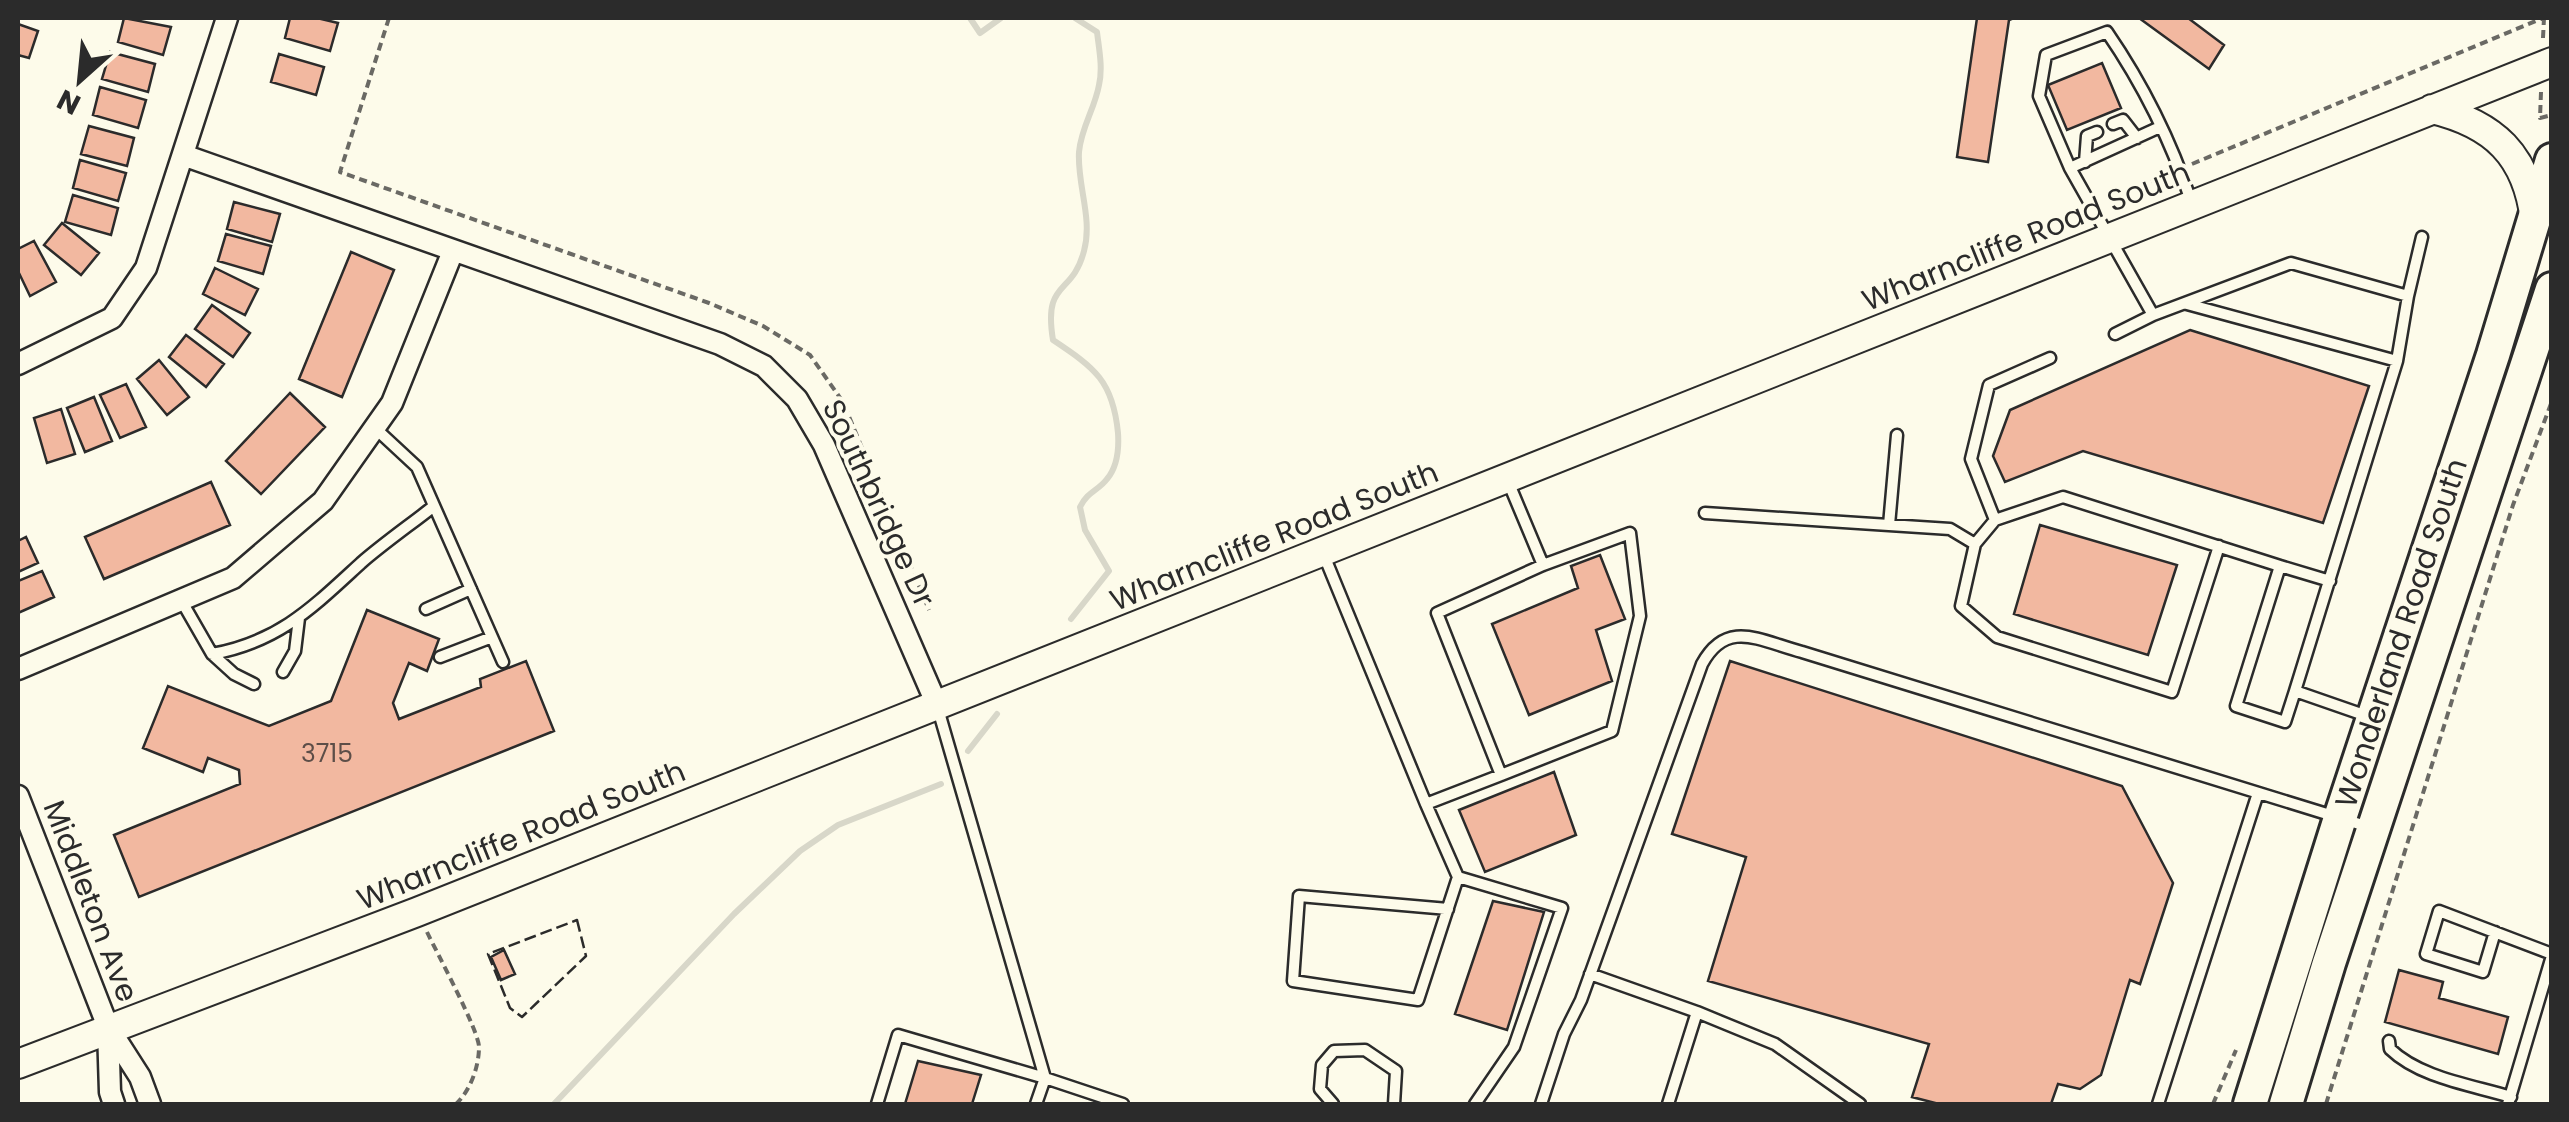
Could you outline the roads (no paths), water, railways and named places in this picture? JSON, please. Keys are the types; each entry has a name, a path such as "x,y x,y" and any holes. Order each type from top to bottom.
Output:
{"main road":[{"name":"Wharncliffe Road South","path":"18,1064 418,912 2552,62"},
{"path":"2432,109 2478,124 2517,159 2535,220"},
{"name":"Wonderland Road South","path":"2250,1104 2552,160"},
{"name":"Wonderland Road South","path":"2286,1104 2552,289"}],"street":[{"path":"18,364 112,318 146,268 227,18"},
{"name":"Southbridge Dr","path":"184,155 720,344 764,366 798,398 824,445 937,705"},
{"path":"18,669 233,578 323,501 392,404 453,251"},
{"name":"Middleton Ave","path":"18,796 108,1027"},
{"path":"108,1027 110,1092 114,1104"},
{"path":"108,1027 140,1077 150,1104"}],"lane":[{"path":"2153,315 2070,168 2039,96 2046,54 2107,32 2132,68 2180,169 2192,204"},
{"path":"2113,124 2123,120 2138,138"},
{"path":"2070,168 2160,127"},
{"path":"2085,162 2086,136 2096,132"},
{"path":"2280,566 2236,706 2285,722 2397,362 2422,236"},
{"path":"2115,334 2153,315 2291,263 2408,296"},
{"path":"2187,304 2397,362"},
{"path":"1995,520 1971,459 1989,385 2050,358"},
{"path":"374,428 417,467 503,662"},
{"path":"1889,524 1896,434"},
{"path":"1507,478 1543,565"},
{"path":"2220,546 2172,692 1997,637 1961,606 1975,544 1995,520 2062,496 2220,546 2280,566 2330,581"},
{"path":"212,654 242,648 300,618 364,560 434,506"},
{"path":"1705,513 1950,528 1975,544"},
{"path":"1426,804 1612,731 1640,616 1630,533 1543,565 1437,613 1501,774"},
{"path":"1323,552 1458,878 1448,909 1418,1000 1293,981 1299,896 1448,909"},
{"path":"426,609 471,589"},
{"path":"181,600 212,654 234,674 254,684"},
{"path":"283,672 295,651 300,618"},
{"path":"1542,1104 1564,1034 1590,974 1702,664 1712,646 1724,638 1739,635 1802,652 2375,828"},
{"path":"440,657 492,637"},
{"path":"2296,692 2373,717"},
{"path":"937,705 1044,1078 1036,1104"},
{"path":"2158,1104 2258,793"},
{"path":"1458,878 1562,908 1514,1046 1475,1104"},
{"path":"2389,1041 2390,1049 2400,1059 2510,1101 2552,955 2495,932 2439,911 2426,954 2484,972 2495,932"},
{"path":"1590,974 1776,1044 1860,1104"},
{"path":"1668,1104 1698,1012"},
{"path":"877,1104 898,1036 1123,1104"},
{"path":"1333,1104 1320,1089 1322,1064 1334,1051 1365,1050 1396,1071 1394,1104"}],"waterway":[{"path":"970,18 980,33 1001,18"},
{"path":"1071,619 1109,571 1085,530 1080,507 1110,474 1117,457 1118,439 1112,400 1106,388 1091,368 1053,340 1051,321 1055,297 1073,276 1084,251 1087,226 1079,152 1100,79 1097,32 1075,18"},
{"path":"968,751 997,714"},
{"path":"554,1104 734,914 800,851 838,825 941,784"}]}
